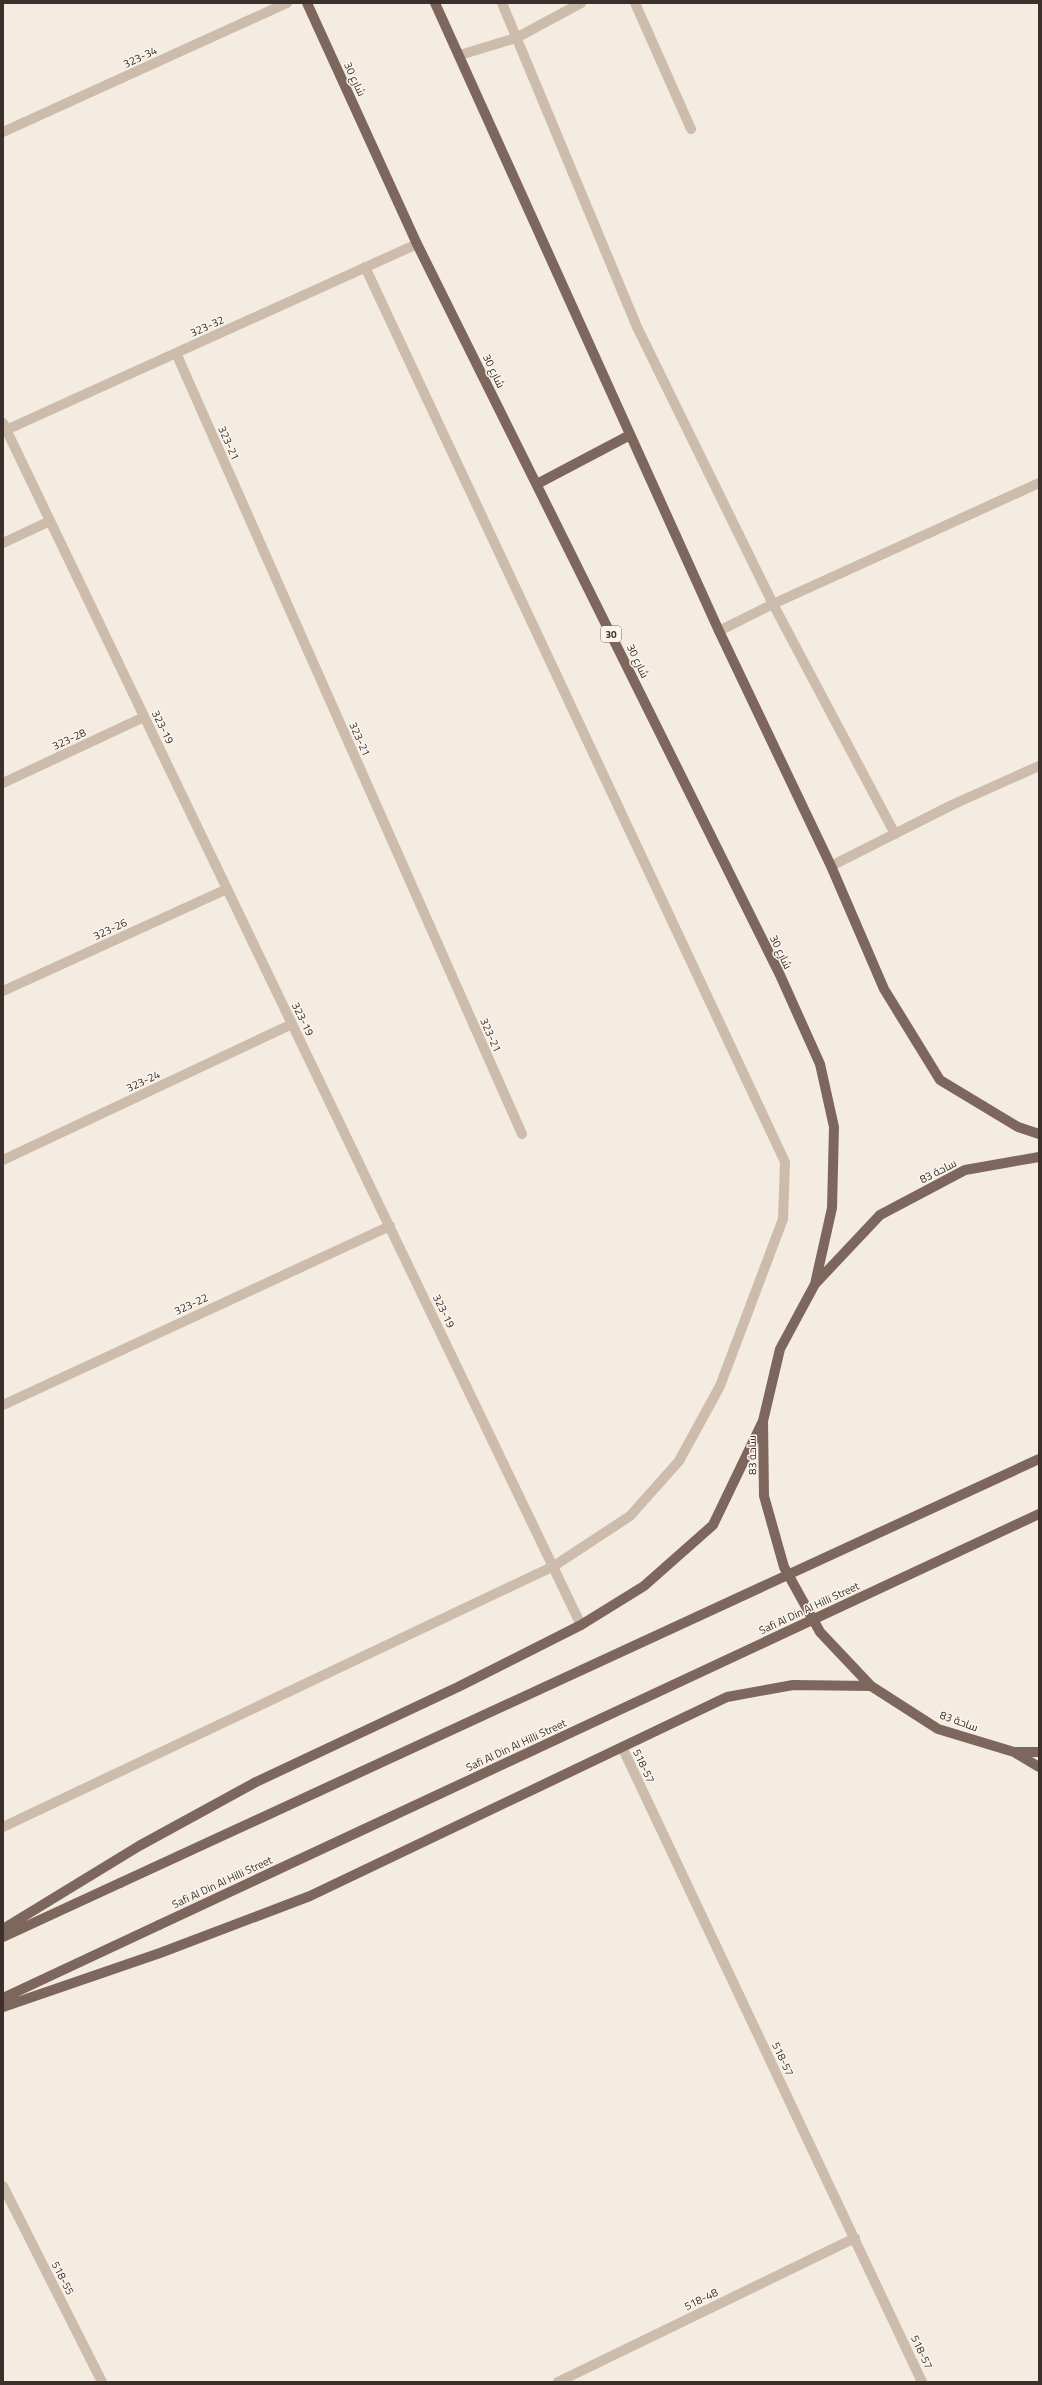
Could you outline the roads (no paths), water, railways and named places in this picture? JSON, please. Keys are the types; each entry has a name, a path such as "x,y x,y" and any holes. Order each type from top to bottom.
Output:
{"main road":[{"name":"شارع 30","path":"306,3 417,244 780,975 820,1064 834,1127 832,1208 815,1284"},
{"path":"435,3 460,55 719,631 831,866 884,989 940,1080 1018,1127 1039,1134"},
{"path":"537,484 630,435"},
{"name":"ساحة 83","path":"1039,1158 965,1170 880,1215 815,1284 780,1349 763,1421 764,1496 784,1567 820,1632 871,1686 938,1729 1014,1752 1039,1752"},
{"path":"3,1929 139,1846 256,1782 458,1687 581,1625 644,1586 713,1525 763,1421"},
{"path":"3,1937 1039,1459"},
{"name":"Safi Al Din Al Hilli Street","path":"3,1998 1039,1514"},
{"path":"3,2007 160,1953 310,1896 728,1697 792,1685 871,1686"},
{"path":"1014,1752 1039,1767"}],"street":[{"name":"323-34","path":"3,132 286,3"},
{"path":"502,3 636,327 773,604 895,834"},
{"path":"460,55 516,38 581,3"},
{"path":"636,3 691,128"},
{"name":"323-32","path":"5,427 176,353 417,244"},
{"path":"3,1827 554,1566 630,1516 679,1461 720,1386 783,1219 785,1162 365,267"},
{"name":"323-21","path":"176,353 522,1134"},
{"name":"323-19","path":"5,427 554,1566 581,1625"},
{"path":"719,631 773,604 1039,483"},
{"path":"3,543 50,521"},
{"name":"323-28","path":"3,783 144,717"},
{"path":"831,866 954,804 1039,766"},
{"name":"323-26","path":"3,991 227,889"},
{"name":"323-24","path":"3,1160 292,1024"},
{"name":"323-22","path":"3,1404 390,1226"},
{"name":"518-57","path":"622,1747 922,2382"},
{"name":"518-55","path":"3,2186 102,2382"},
{"name":"518-48","path":"558,2382 855,2238"}]}
